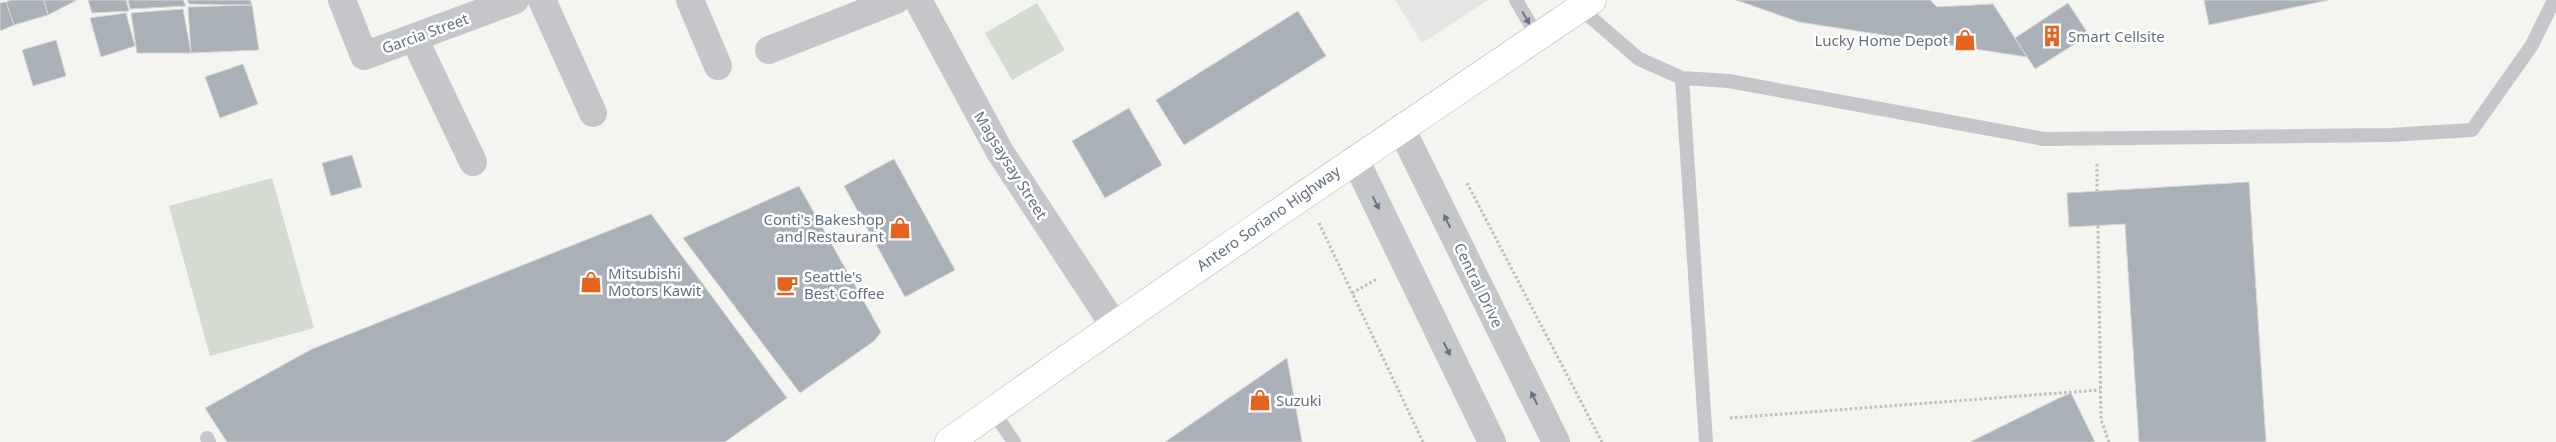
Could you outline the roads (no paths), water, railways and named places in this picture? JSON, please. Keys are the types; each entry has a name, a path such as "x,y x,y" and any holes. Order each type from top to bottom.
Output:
{"main road":[{"name":"Antero Soriano Highway","path":"949,442 1114,324 1304,193 1586,4"}],"street":[{"name":"Garcia Street","path":"342,0 364,56 514,0"},
{"path":"542,0 593,112"},
{"path":"690,0 718,66"},
{"path":"769,50 896,0"},
{"name":"Magsaysay Street","path":"918,0 1000,152 1114,324"},
{"path":"414,38 473,162"},
{"name":"Central Drive","path":"1401,128 1556,442"},
{"path":"1355,159 1492,442"}],"lane":[{"path":"1516,0 1537,36"},
{"path":"1586,4 1639,59 1682,78 1729,82 2044,139 2390,135 2472,130 2532,45 2554,0"},
{"path":"1682,78 1706,442"},
{"path":"993,411 1014,442"}],"place":[{"name":"Smart Cellsite","path":"2052,36"},
{"name":"Lucky Home Depot","path":"1965,40"},
{"name":"Conti's Bakeshop and Restaurant","path":"900,228"},
{"name":"Mitsubishi Motors Kawit","path":"591,282"},
{"name":"Seattle's Best Coffee","path":"787,285"},
{"name":"Suzuki","path":"1260,400"}]}
